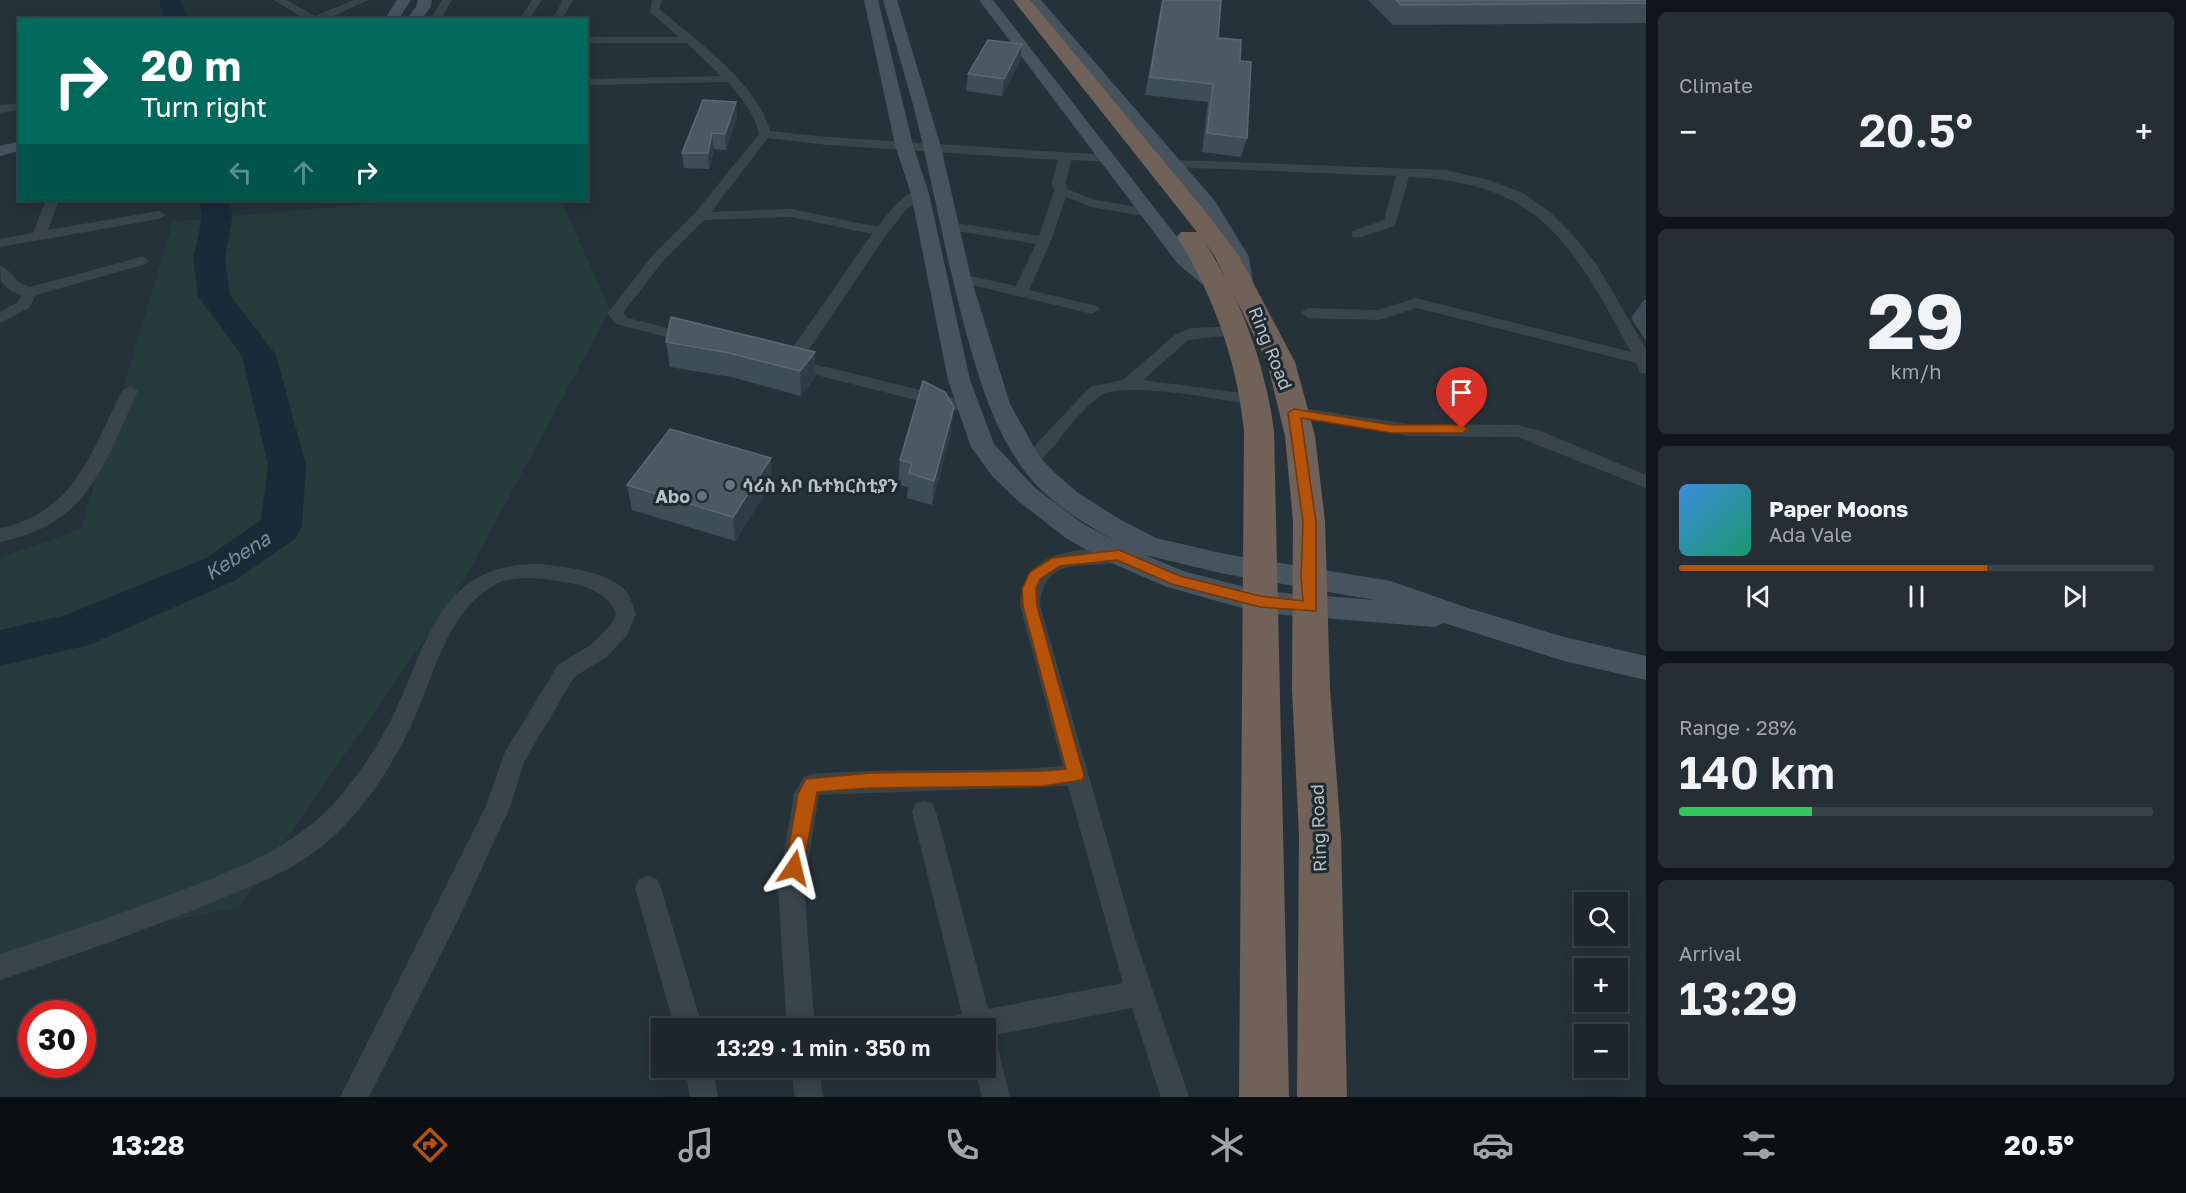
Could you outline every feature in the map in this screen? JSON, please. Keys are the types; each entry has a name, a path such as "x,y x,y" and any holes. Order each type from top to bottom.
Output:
{"highway":[{"name":"Ring Road","path":"1002,0 1173,215 1209,269 1252,379 1256,400 1261,472 1264,1097"},
{"name":"Ring Road","path":"1021,0 1197,216 1243,284 1281,362 1294,413 1310,522 1311,689 1320,836 1322,1097"}],"main road":[{"path":"392,18 404,0"},
{"path":"415,18 423,8 425,0"},
{"path":"871,0 904,145 920,194 959,380 984,447 1026,494 1076,532 1119,555 1177,580 1309,592 1460,617 1564,649 1646,668"},
{"path":"890,0 932,147 961,279 998,404 1030,461 1069,499 1112,527 1149,546 1181,555 1260,586"},
{"path":"986,0 1184,260 1215,285"},
{"path":"1034,0 1208,205 1227,232 1239,257 1243,284"},
{"path":"0,139 18,134"},
{"path":"0,151 18,146"}],"street":[{"path":"279,0 310,18"},
{"path":"319,18 363,0"},
{"path":"436,18 447,0"},
{"path":"525,18 537,0"},
{"path":"558,18 568,0"},
{"path":"657,0 654,10 689,40 759,112 765,123 765,134 700,216 658,258 615,313 622,321 712,344"},
{"path":"588,40 689,40"},
{"path":"588,82 729,79"},
{"path":"0,109 18,106"},
{"path":"765,134 815,140 1107,159"},
{"path":"1020,292 1044,241 1061,191 1059,182 1065,157"},
{"path":"1174,164 1404,172 1461,176 1492,184 1512,193 1559,226 1590,265 1645,365"},
{"path":"1358,234 1390,223 1404,172"},
{"path":"1061,191 1092,203 1148,213"},
{"path":"791,363 881,232 901,207 920,194"},
{"path":"40,234 52,201"},
{"path":"700,216 791,213 881,232"},
{"path":"0,243 40,234 159,215"},
{"path":"950,226 1044,241"},
{"path":"0,270 14,287 20,291 30,292 141,261"},
{"path":"961,279 1092,309"},
{"path":"0,318 24,305 30,292"},
{"path":"1308,313 1379,315 1416,303 1645,365"},
{"path":"1129,384 1182,337 1192,333 1235,331"},
{"path":"769,357 968,407"},
{"path":"1030,461 1048,446 1060,429 1097,390 1107,385 1129,384 1256,400"},
{"path":"0,535 35,524 57,512 84,485 130,391"},
{"path":"1294,413 1392,429 1449,430 1494,427 1514,429 1646,482"},
{"path":"1119,555 1057,562 1035,576 1029,589 1030,606 1122,938 1175,1097"},
{"path":"0,968 168,909 259,871 294,852 327,827 349,804 371,771 403,718 440,636 460,604 477,586 494,576 515,572 575,577 604,586 618,596 626,614 620,628 600,650 566,671 519,750 498,807 354,1097"},
{"path":"800,1018 791,888 806,794 812,785 870,781 1044,779 1076,775"},
{"path":"924,812 971,1018"},
{"path":"648,888 686,1018"},
{"path":"996,1029 1141,993"},
{"path":"701,1078 704,1097"},
{"path":"806,1078 808,1097"},
{"path":"990,1078 996,1097"}],"shaded area":[{"path":"393,201 561,201 610,310 457,593 239,907 0,954 0,558 81,529 173,222"}],"building":[{"path":"1163,0 1221,0 1218,38 1241,40 1240,61 1251,62 1247,138 1207,133 1213,84 1150,77"},
{"path":"1396,0 1646,0 1646,3 1401,5"},
{"path":"988,40 1022,44 1004,79 968,74"},
{"path":"703,100 736,102 725,134 712,133 708,153 682,153"},
{"path":"671,317 815,352 800,371 729,353 666,342"},
{"path":"923,381 945,392 954,407 934,481 909,473 912,463 900,460"},
{"path":"670,429 771,458 733,517 627,485"}],"waterway":[{"name":"Kebena","path":"170,0 175,18"},
{"name":"Kebena","path":"0,648 73,632 221,569 281,527 287,465 259,355 214,296 209,259 217,219 215,201"}],"place":[{"name":"ሳሪስ አቦ ቤተክርስቲያን","path":"730,485"},
{"name":"Abo","path":"702,496"}],"route":[{"path":"794,868 806,794 812,785 870,781 1044,779 1076,775 1030,606 1029,589 1035,576 1057,562 1119,555 1177,580 1260,602 1311,607 1308,576 1310,522 1300,436 1294,413 1392,429 1427,431 1462,429"}]}
